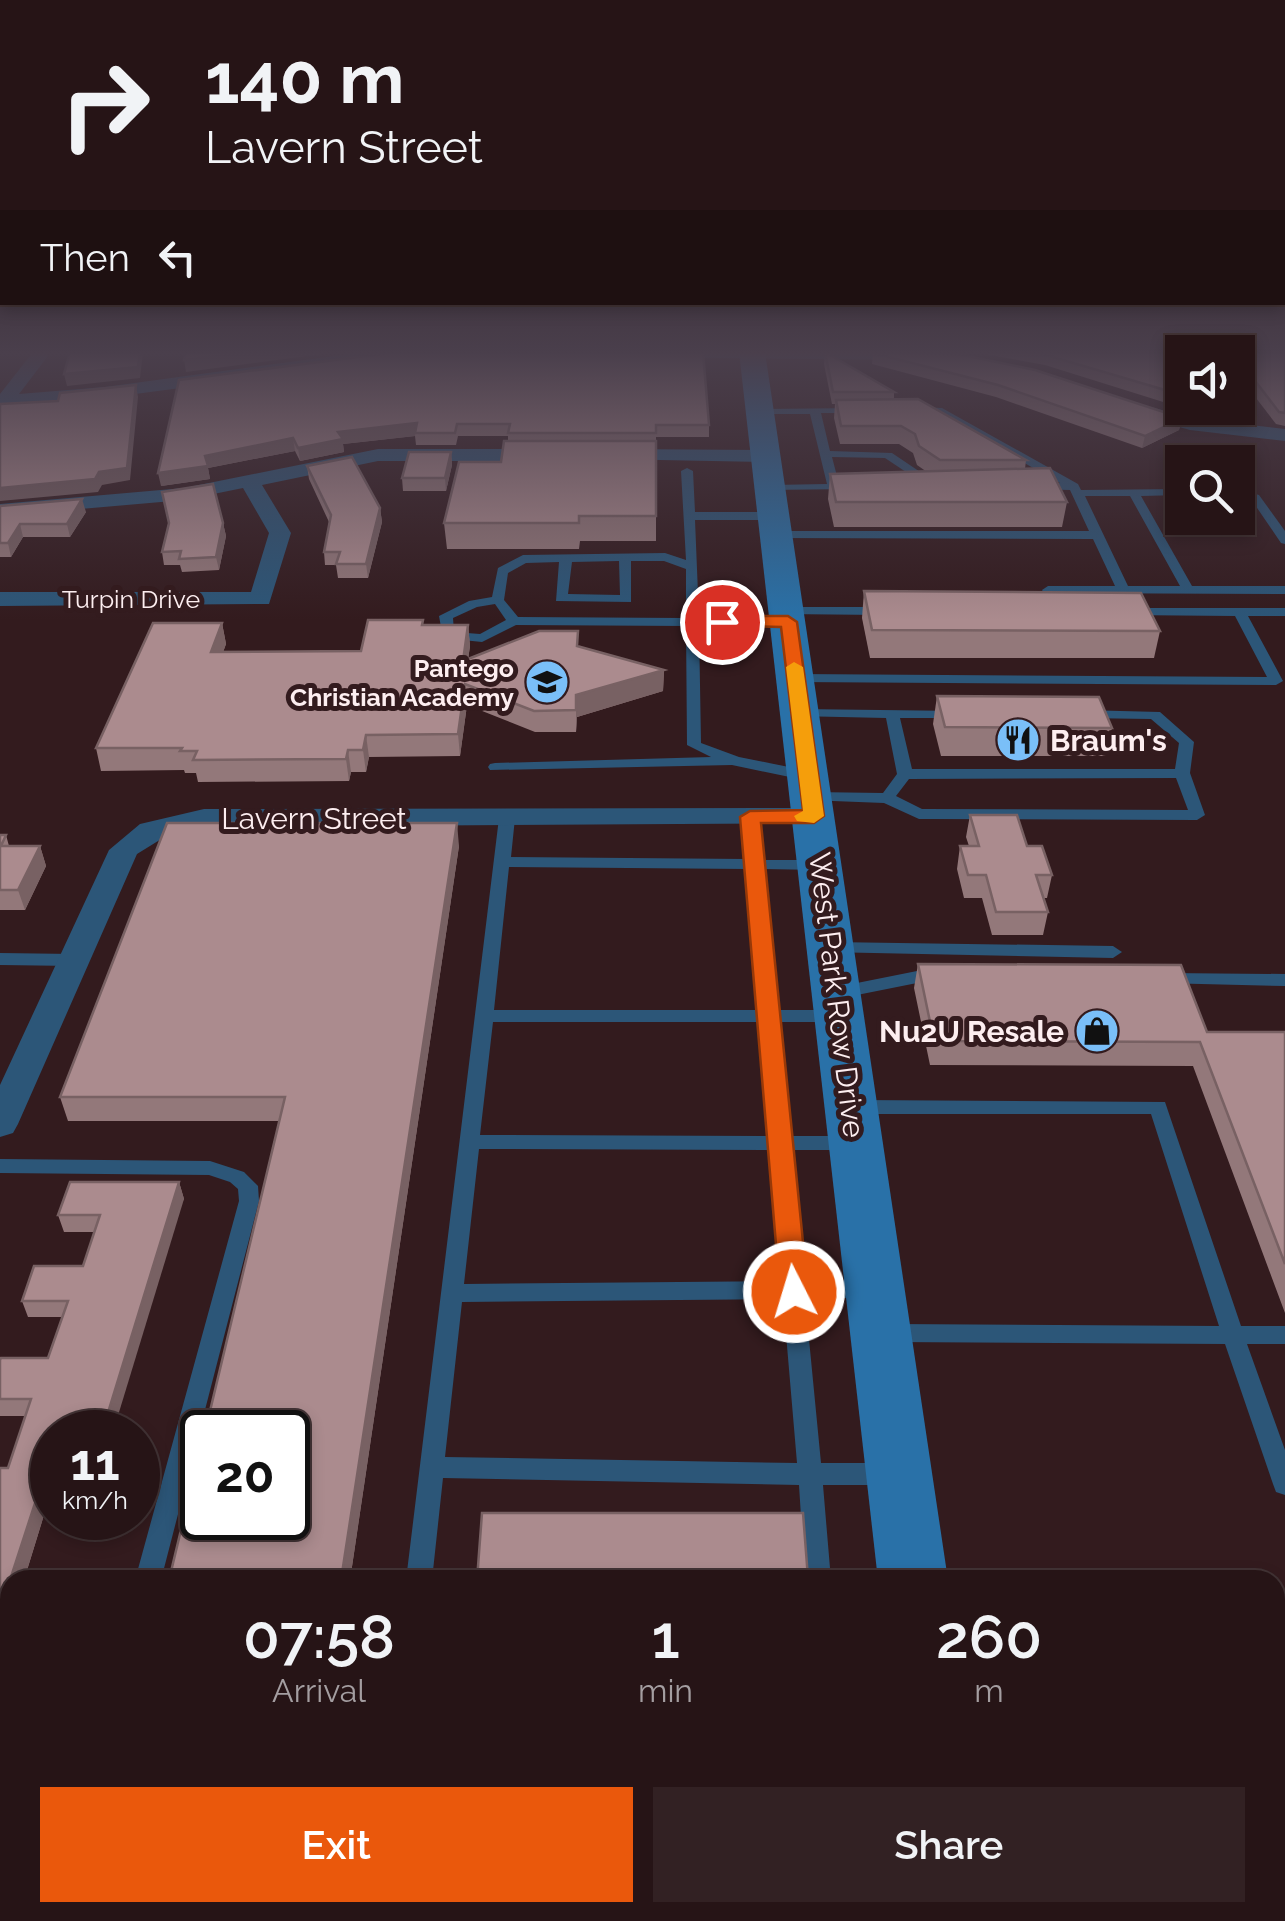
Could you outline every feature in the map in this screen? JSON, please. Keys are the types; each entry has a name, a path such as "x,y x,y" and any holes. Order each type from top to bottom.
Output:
{"main road":[{"name":"West Park Row Drive","path":"764,442 912,1570"}],"street":[{"path":"0,510 184,494 378,455 582,455 769,481"},
{"name":"Turpin Drive","path":"0,599 262,599 280,534 249,480"},
{"name":"Lavern Street","path":"0,1124 124,850 140,833 170,822 204,818 814,814"}],"lane":[{"path":"769,481 795,442"},
{"path":"823,442 834,488"},
{"path":"992,442 1075,490 1123,590"},
{"path":"826,454 888,455 935,487"},
{"path":"686,471 692,567 694,745 735,761 814,814"},
{"path":"769,481 1097,536"},
{"path":"690,516 769,481 834,488 868,487"},
{"path":"918,487 955,487"},
{"path":"1014,487 1165,492"},
{"path":"1134,492 1188,590"},
{"path":"1255,497 1285,540"},
{"path":"514,621 498,600 502,571 523,558 664,557 692,567"},
{"path":"566,558 561,598 626,598 625,558"},
{"path":"1048,590 1285,590"},
{"path":"498,600 474,604 446,616 448,635 482,638 514,621 692,622 900,611"},
{"path":"1119,612 1285,612"},
{"path":"798,695 1280,684 1239,612"},
{"path":"798,695 892,714 967,714"},
{"path":"887,798 904,774 892,714"},
{"path":"502,862 755,865 814,814 887,798 919,814 1197,816 1182,773 1187,742 1155,715 1061,714"},
{"path":"495,767 735,761"},
{"path":"904,774 1182,773"},
{"path":"750,817 817,1570"},
{"path":"419,1570 507,818"},
{"path":"484,1016 768,1017 835,985 1113,952"},
{"path":"0,959 74,960"},
{"path":"835,985 956,977"},
{"path":"1150,978 1285,980"},
{"path":"469,1142 780,1141 853,1125 1158,1107 1285,1484"},
{"path":"0,1166 210,1168 237,1177 248,1186 249,1202 151,1570"},
{"path":"452,1293 794,1292 877,1311 1285,1336"},
{"path":"432,1467 898,1474"}],"building":[{"path":"0,442 130,442 127,468 99,472 95,479 0,488"},
{"path":"165,442 275,442 205,456 208,466 158,473"},
{"path":"295,442 330,442 298,448"},
{"path":"504,442 656,442 656,516 579,516 579,523 444,523 459,462 501,462"},
{"path":"918,442 994,442 1026,460 940,460"},
{"path":"409,452 451,452 445,478 402,478"},
{"path":"352,457 380,508 366,564 336,564 340,552 324,552 331,515 307,466"},
{"path":"1050,468 1067,502 836,502 830,474"},
{"path":"213,484 223,523 216,557 179,559 181,551 162,552 169,523 162,492"},
{"path":"82,499 67,524 20,524 8,543 0,543 0,506"},
{"path":"864,591 1141,593 1160,631 872,630"},
{"path":"368,620 468,625 463,661 539,631 578,631 577,646 664,670 576,695 576,710 534,711 465,684 458,734 366,735 363,750 348,750 346,759 193,760 197,751 180,751 182,748 96,748 153,623 222,623 211,652 361,651"},
{"path":"937,696 1099,697 1112,728 945,727"},
{"path":"970,815 1017,815 1027,846 1042,846 1052,875 1036,875 1048,912 996,912 986,875 968,875 960,846 979,846"},
{"path":"167,823 457,823 343,1570 171,1570 180,1534 180,1540 310,1540 310,1410 210,1410 285,1097 60,1097"},
{"path":"0,835 6,835 1,846 40,846 18,890 0,890"},
{"path":"918,964 1181,965 1207,1032 1285,1032 1285,1264 1200,1042 934,1041"},
{"path":"70,1182 179,1182 109,1410 30,1410 30,1519 13,1570 0,1570 0,1468 8,1468 31,1399 0,1399 0,1360 48,1358 68,1301 22,1301 34,1266 83,1266 100,1215 58,1215"},
{"path":"482,1513 803,1513 807,1570 478,1570"}],"slow traffic":[{"path":"794,667 814,816 804,816"}],"place":[{"name":"Pantego Christian Academy","path":"547,682"},
{"name":"Braum's","path":"1018,740"},
{"name":"Nu2U Resale","path":"1097,1031"}],"route":[{"path":"722,622 788,622 810,776 814,816 750,817 794,1292"}]}
